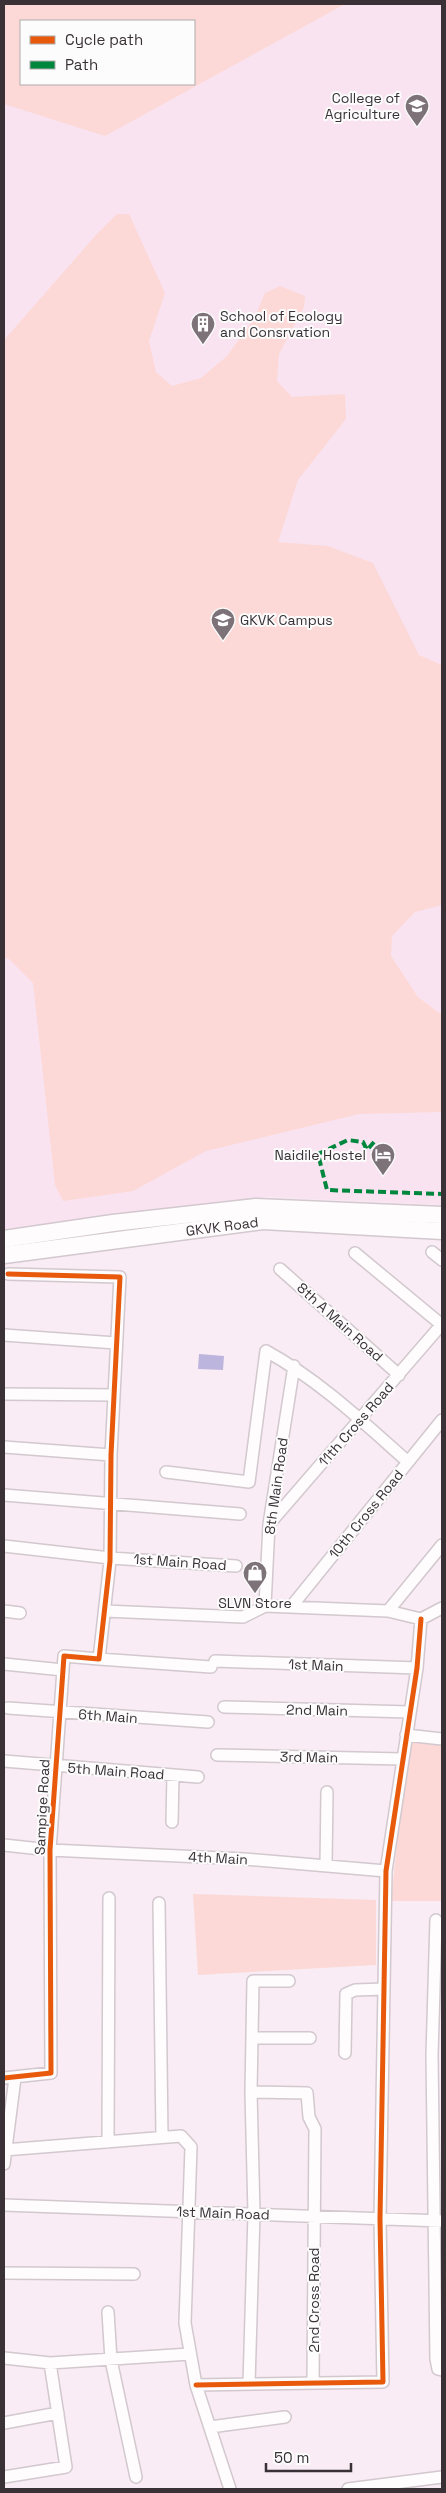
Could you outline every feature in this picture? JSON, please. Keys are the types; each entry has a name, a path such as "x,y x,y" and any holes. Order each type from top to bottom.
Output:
{"main road":[{"name":"GKVK Road","path":"4,1255 114,1232 256,1207 442,1215"},
{"name":"GKVK Road","path":"4,1239 263,1221 442,1231"}],"street":[{"path":"432,1252 442,1260"},
{"path":"355,1253 442,1325"},
{"name":"8th A Main Road","path":"280,1268 399,1375"},
{"path":"4,1664 63,1670 64,1656 99,1659 110,1558 111,1455 120,1277 8,1274"},
{"name":"11th Cross Road","path":"269,1524 359,1418 442,1325"},
{"path":"4,1336 116,1343"},
{"path":"166,1472 249,1482 266,1351 294,1366 359,1418 408,1462"},
{"name":"8th Main Road","path":"265,1606 269,1524 294,1366"},
{"path":"4,1394 114,1395"},
{"name":"10th Cross Road","path":"291,1607 442,1420"},
{"path":"4,1447 111,1455"},
{"path":"4,1494 240,1514"},
{"path":"388,1611 442,1545"},
{"name":"1st Main Road","path":"4,1546 110,1558 236,1566"},
{"path":"105,1611 243,1617 265,1606 388,1611 422,1619 442,1608"},
{"path":"4,1611 20,1613"},
{"path":"196,2385 383,2382 380,2219 386,1871 417,1668 422,1619"},
{"name":"1st Main","path":"99,1659 213,1664 417,1668"},
{"name":"Sampige Road","path":"9,2078 50,2073 50,1850 63,1670"},
{"name":"2nd Main","path":"224,1707 410,1712"},
{"name":"6th Main","path":"8,1708 208,1722"},
{"path":"406,1735 442,1739"},
{"name":"3rd Main","path":"217,1755 402,1759"},
{"name":"5th Main Road","path":"4,1761 56,1767 198,1777"},
{"path":"172,1822 173,1775"},
{"path":"326,1865 327,1792"},
{"name":"4th Main","path":"4,1845 50,1850 244,1858 386,1871"},
{"path":"108,2142 109,1898"},
{"path":"159,1903 162,2137"},
{"path":"436,1920 438,2221 436,2359 440,2369"},
{"path":"249,2384 254,2214 251,2092 253,1981 289,1981"},
{"path":"345,2053 346,1994 355,1990 384,1990"},
{"path":"252,2038 310,2038"},
{"path":"4,2164 9,2078"},
{"name":"2nd Cross Road","path":"251,2092 307,2092 309,2117 315,2129 313,2383"},
{"path":"5,2150 181,2136 191,2147 185,2323 196,2385 230,2489"},
{"name":"1st Main Road","path":"4,2205 438,2221"},
{"path":"4,2273 134,2274"},
{"path":"108,2312 112,2360 136,2476"},
{"path":"4,2358 50,2363 190,2354"},
{"path":"4,2477 66,2466 50,2363"},
{"path":"4,2423 58,2413"},
{"path":"210,2427 285,2417"},
{"path":"348,2489 442,2477"}],"shaded area":[{"name":"GKVK Campus","path":"4,4 442,4 442,1205 266,1197 4,1229"},
{"path":"4,4 345,4 105,136 4,104"},
{"name":"GKVK Campus","path":"117,214 129,214 165,293 149,341 156,372 172,386 201,378 227,356 254,319 265,293 280,286 305,296 304,307 279,354 277,381 292,397 345,394 346,419 298,480 278,542 328,546 373,563 419,655 442,665 442,905 415,912 392,936 391,956 418,997 442,1015 442,1112 359,1114 206,1151 133,1191 63,1201 55,1185 33,983 9,959 4,958 4,340 96,235"},
{"path":"199,1354 224,1356 223,1370 198,1369"},
{"path":"408,1742 442,1743 442,1901 391,1901"},
{"path":"193,1894 376,1900 376,1965 198,1975"}],"marked path":[{"path":"374,1142 367,1150 363,1142 348,1140 318,1154 327,1190 442,1194"}],"cycle path":[{"path":"4,2078 51,2073 50,1850 64,1656 99,1659 110,1561 111,1455 120,1277 8,1274"},
{"path":"196,2385 383,2382 380,2219 386,1871 417,1668 421,1619"}],"place":[{"name":"College of Agriculture","path":"417,127"},
{"name":"School of Ecology and Consrvation","path":"203,345"},
{"name":"GKVK Campus","path":"223,641"},
{"name":"Naidile Hostel","path":"383,1176"},
{"name":"SLVN Store","path":"255,1594"}]}
